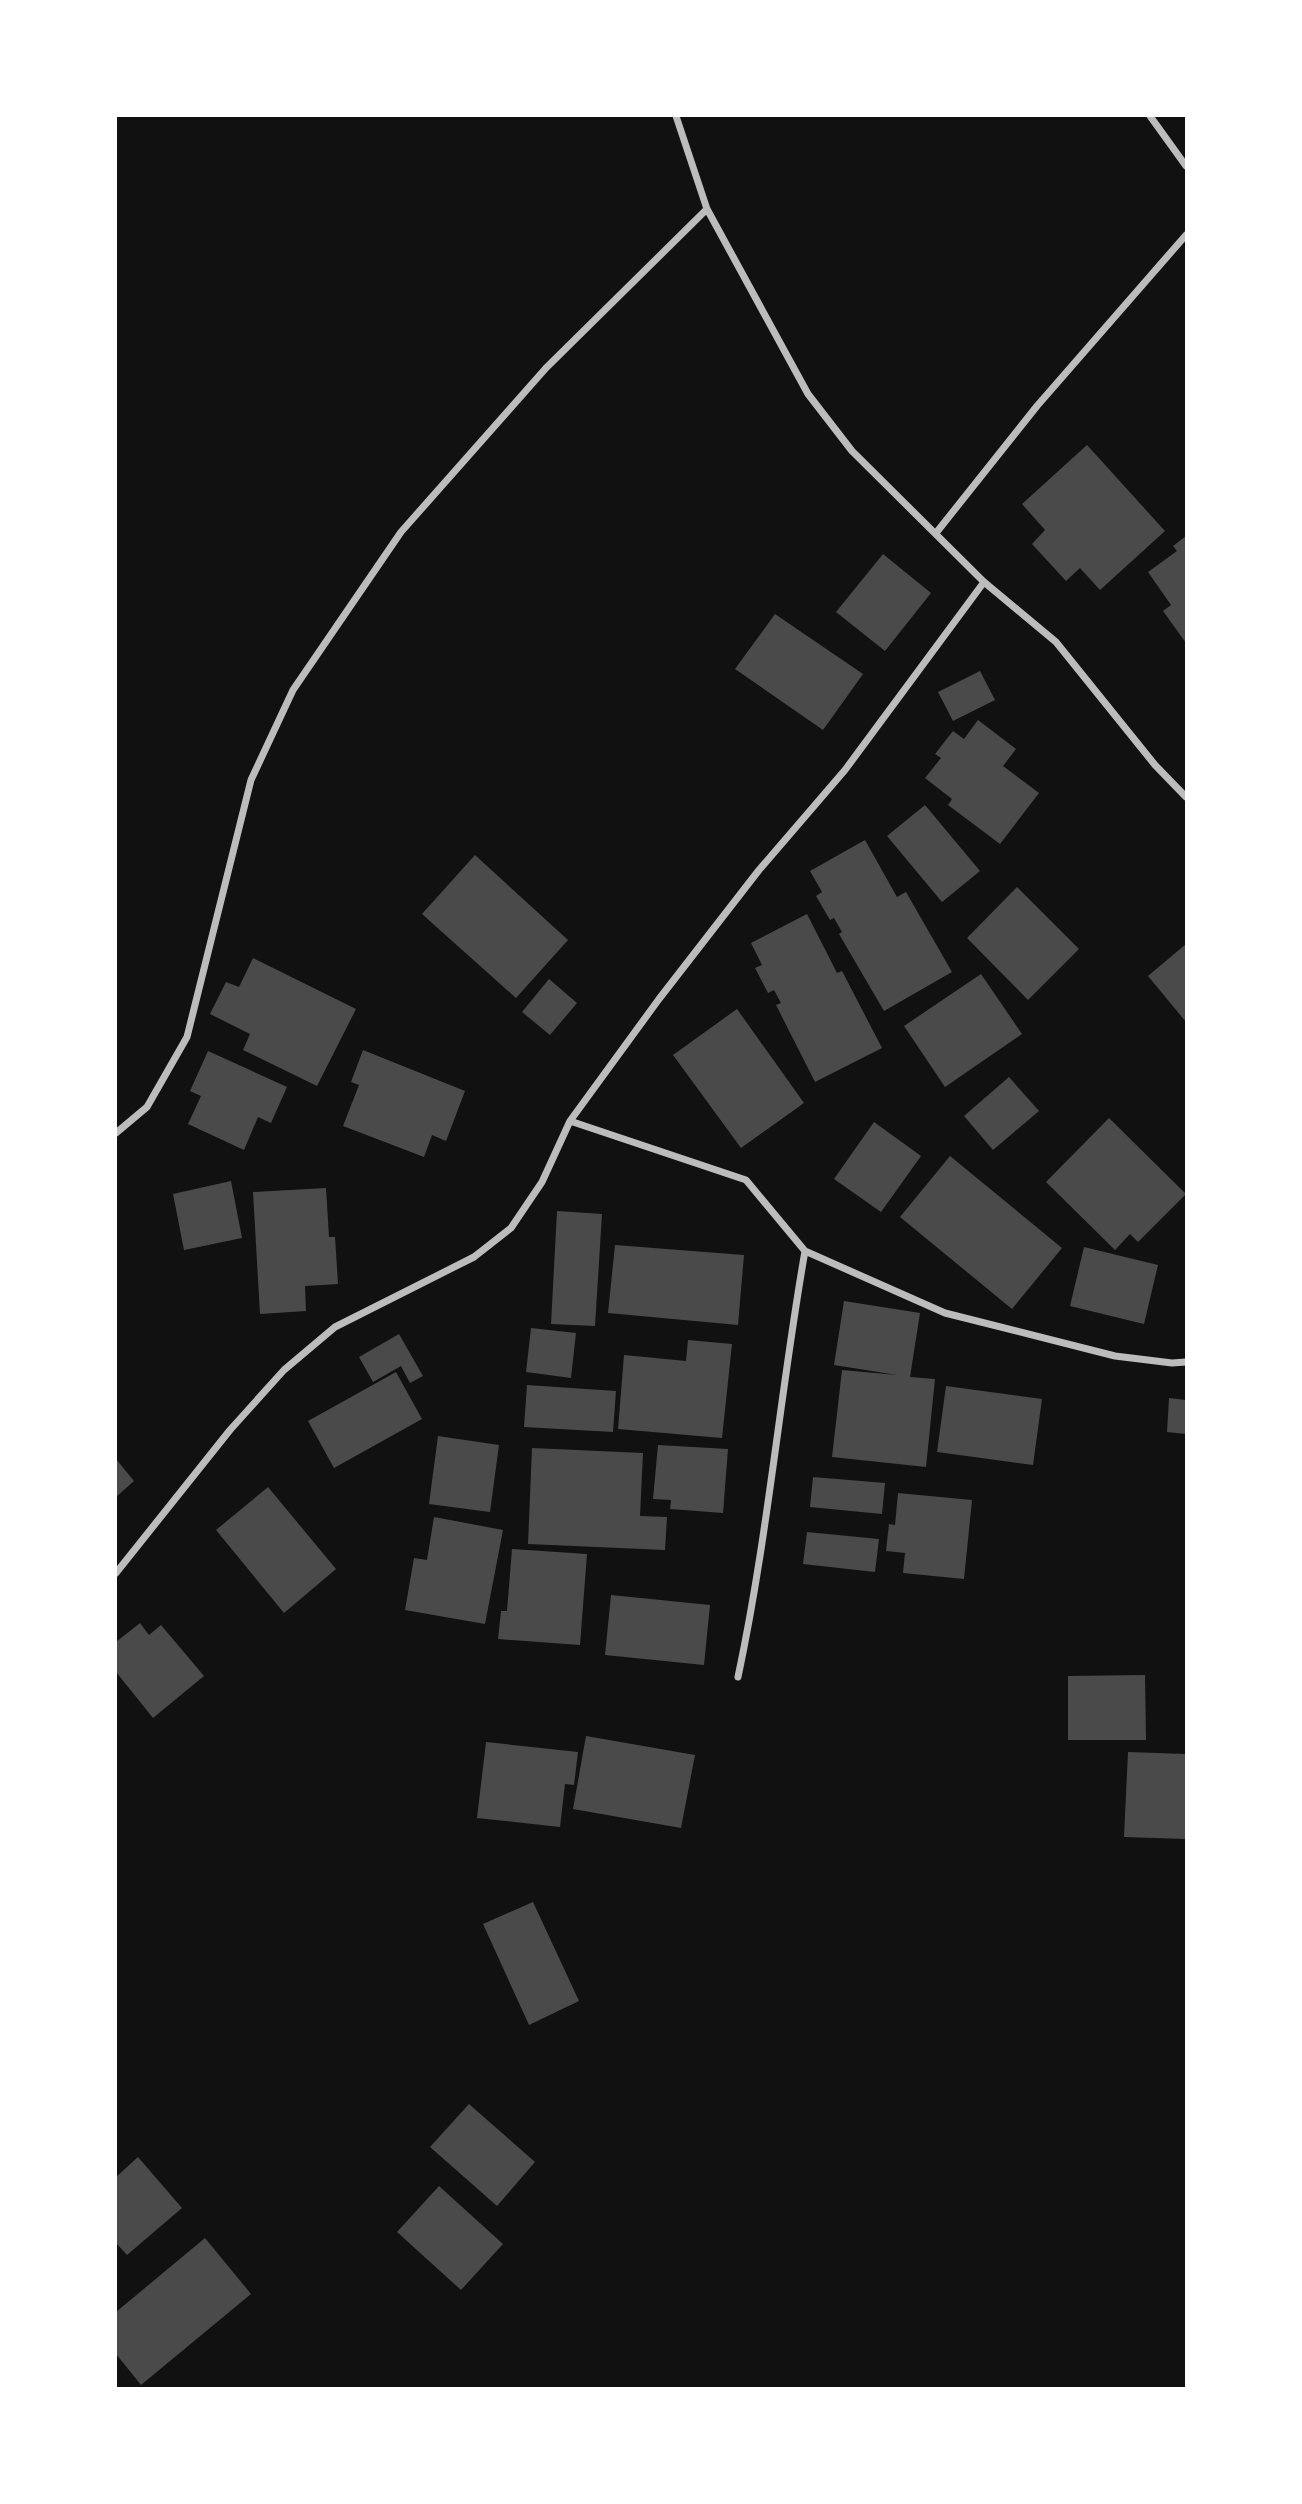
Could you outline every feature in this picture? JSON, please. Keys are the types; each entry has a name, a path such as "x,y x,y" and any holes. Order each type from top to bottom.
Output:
{"street":[{"path":"676,116 707,209 808,394 852,451 984,582 1056,642 1155,765 1186,797"},
{"path":"1150,116 1186,166"},
{"path":"116,1133 147,1107 187,1037 251,780 293,690 401,532 545,368 707,209"},
{"path":"936,533 1037,406 1186,235"},
{"path":"116,1573 230,1430 284,1370 335,1327 474,1257 512,1228 542,1182 570,1121 659,999 759,870 845,771 984,582"},
{"path":"570,1121 746,1180 804,1251 945,1313 1115,1356 1171,1363 1186,1362"},
{"path":"738,1677 757,1586 785,1367 804,1251"}],"building":[{"path":"1087,445 1165,531 1100,590 1080,568 1066,581 1032,544 1045,530 1022,504"},
{"path":"1186,536 1186,643 1163,611 1171,605 1148,572 1177,551 1173,546"},
{"path":"883,554 931,593 885,651 836,612"},
{"path":"775,614 863,674 823,730 735,669"},
{"path":"980,671 995,700 953,721 938,692"},
{"path":"978,720 1016,749 1003,766 1039,793 1000,844 948,805 952,799 925,778 941,758 935,754 953,731 964,739"},
{"path":"925,805 980,871 942,902 887,836"},
{"path":"865,840 897,897 906,892 952,972 884,1011 839,934 842,932 834,918 830,920 816,896 822,892 810,871"},
{"path":"475,855 568,940 516,998 422,914"},
{"path":"1017,887 1079,949 1028,1000 967,938"},
{"path":"807,914 837,973 842,971 882,1048 815,1082 776,1005 781,1003 774,990 768,993 755,968 762,965 751,943"},
{"path":"1186,944 1186,1022 1148,976"},
{"path":"253,958 356,1009 317,1086 243,1050 250,1034 210,1014 226,982 239,987"},
{"path":"981,974 1022,1034 945,1087 904,1026"},
{"path":"549,979 577,1003 550,1035 522,1012"},
{"path":"737,1009 804,1103 741,1148 673,1055"},
{"path":"363,1050 465,1091 446,1141 432,1135 424,1157 343,1126 359,1085 351,1082"},
{"path":"208,1051 287,1087 271,1123 258,1117 244,1150 188,1124 201,1096 190,1091"},
{"path":"1009,1077 1039,1111 993,1150 964,1116"},
{"path":"1109,1118 1186,1194 1138,1242 1130,1234 1115,1250 1046,1182"},
{"path":"874,1122 921,1156 881,1212 834,1179"},
{"path":"950,1156 1062,1248 1012,1309 900,1217"},
{"path":"231,1181 242,1238 184,1250 173,1194"},
{"path":"326,1188 329,1237 335,1237 338,1284 305,1286 306,1311 260,1314 253,1192"},
{"path":"557,1211 602,1214 595,1326 551,1324"},
{"path":"615,1245 744,1255 738,1325 608,1313"},
{"path":"1084,1247 1158,1265 1144,1324 1070,1306"},
{"path":"844,1301 920,1313 910,1377 935,1379 926,1467 832,1457 842,1370 897,1375 834,1365"},
{"path":"531,1328 576,1333 571,1378 526,1372"},
{"path":"399,1334 423,1376 410,1383 401,1366 373,1382 359,1357"},
{"path":"688,1340 732,1344 722,1438 618,1429 624,1355 686,1361"},
{"path":"396,1372 422,1419 334,1468 308,1421"},
{"path":"527,1385 616,1391 613,1432 524,1427"},
{"path":"946,1386 1042,1399 1033,1465 937,1452"},
{"path":"1169,1398 1186,1400 1186,1434 1167,1432"},
{"path":"438,1436 499,1445 490,1512 429,1504"},
{"path":"658,1445 728,1449 723,1513 670,1509 671,1500 653,1499"},
{"path":"532,1448 643,1453 640,1516 667,1517 665,1550 528,1544"},
{"path":"116,1459 134,1481 116,1497"},
{"path":"813,1477 885,1483 882,1514 810,1507"},
{"path":"268,1487 336,1569 284,1613 216,1530"},
{"path":"898,1493 972,1500 964,1579 903,1573 905,1553 886,1551 889,1524 895,1525"},
{"path":"434,1517 503,1530 485,1624 405,1610 414,1558 427,1560"},
{"path":"807,1532 879,1539 875,1572 803,1564"},
{"path":"512,1549 587,1554 580,1645 498,1639 501,1611 507,1611"},
{"path":"611,1595 710,1605 704,1665 605,1655"},
{"path":"140,1623 149,1635 161,1625 204,1676 153,1718 116,1672 116,1642"},
{"path":"1145,1675 1146,1740 1068,1740 1068,1676"},
{"path":"586,1736 695,1755 681,1828 573,1809"},
{"path":"486,1742 578,1752 574,1785 565,1784 560,1827 477,1818"},
{"path":"1128,1752 1186,1754 1186,1839 1124,1837"},
{"path":"533,1902 579,2001 529,2025 483,1924"},
{"path":"469,2104 535,2162 497,2206 430,2147"},
{"path":"138,2157 182,2208 127,2255 116,2243 116,2177"},
{"path":"439,2186 503,2244 461,2290 397,2232"},
{"path":"205,2238 251,2294 141,2385 116,2354 116,2312"}]}
